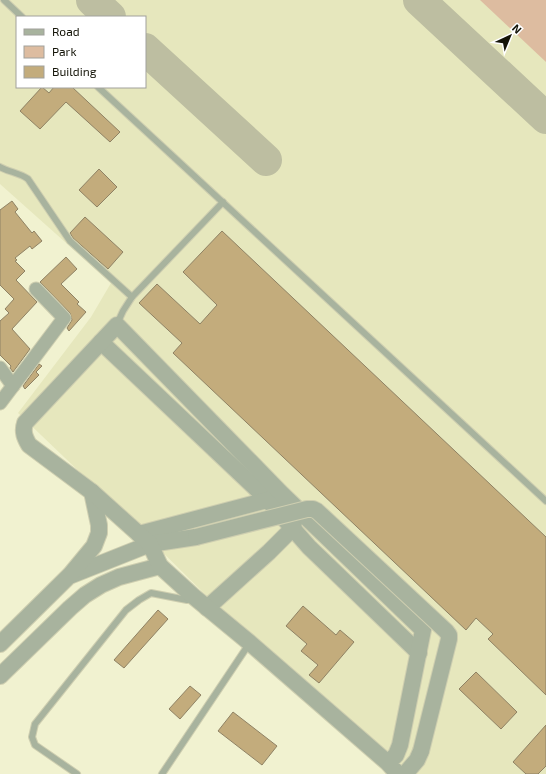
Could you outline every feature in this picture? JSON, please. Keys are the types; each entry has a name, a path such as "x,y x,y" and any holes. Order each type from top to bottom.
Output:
{"street":[{"path":"0,403 64,318 36,289"},
{"path":"116,325 282,494 423,630 400,745 393,769 160,566 144,539 92,492 29,445 24,437 23,429 25,423 101,342 116,325"},
{"path":"101,342 267,499"},
{"path":"0,368 13,386"},
{"path":"0,644 54,592 94,546 99,533 98,516 92,492"},
{"path":"70,575 144,539 267,499 275,498 284,503 290,509 294,522 293,528 270,552 207,608"},
{"path":"144,539 196,537 307,508 313,508 317,511 449,635 421,751 417,760 405,774"},
{"path":"293,528 310,548 419,654"},
{"path":"1,672 70,608 100,585 119,577 160,566"},
{"path":"54,592 70,608"}],"lane":[{"path":"4,0 21,16"},
{"path":"99,88 546,501"},
{"path":"0,167 14,173 21,174 28,179 70,242 132,297"},
{"path":"116,325 132,297 223,202"},
{"path":"77,774 35,745 32,737 35,724 126,610 139,600 152,593 187,600 193,596"},
{"path":"162,774 250,643"}],"shaded area":[{"path":"0,0 546,0 546,774 407,774 231,620 133,523 18,413 91,317 111,283 0,184"}],"green space":[{"path":"480,0 546,0 546,62"}],"building":[{"path":"41,88 49,93 53,88 73,88 120,132 110,142 66,102 40,129 20,111"},
{"path":"99,169 117,187 97,207 79,190"},
{"path":"12,201 18,209 15,212 32,233 34,231 42,241 32,249 30,246 15,258 17,260 15,261 25,271 16,280 37,302 12,329 30,349 13,372 10,368 11,366 0,355 0,321 9,313 5,309 14,299 0,285 0,210"},
{"path":"85,217 123,252 108,269 73,238 70,233"},
{"path":"222,231 546,537 546,695 488,639 493,634 476,618 466,630 173,353 182,343 139,303 157,284 200,324 217,305 183,272"},
{"path":"66,257 77,269 61,284 79,302 77,304 86,312 69,331 67,328 72,320 70,313 40,282"},
{"path":"39,364 42,366 36,372 39,375 25,389 23,386"},
{"path":"303,606 336,635 340,630 354,642 319,683 309,675 318,665 301,651 307,644 286,626"},
{"path":"158,610 168,619 124,668 114,660"},
{"path":"476,672 517,712 501,729 459,689"},
{"path":"190,686 201,695 180,719 169,709"},
{"path":"233,712 277,746 262,765 218,731"},
{"path":"546,725 546,766 538,774 526,774 513,762"}],"taxiway":[{"path":"92,0 109,16"},
{"path":"419,0 546,118"},
{"path":"146,50 266,160"}]}
